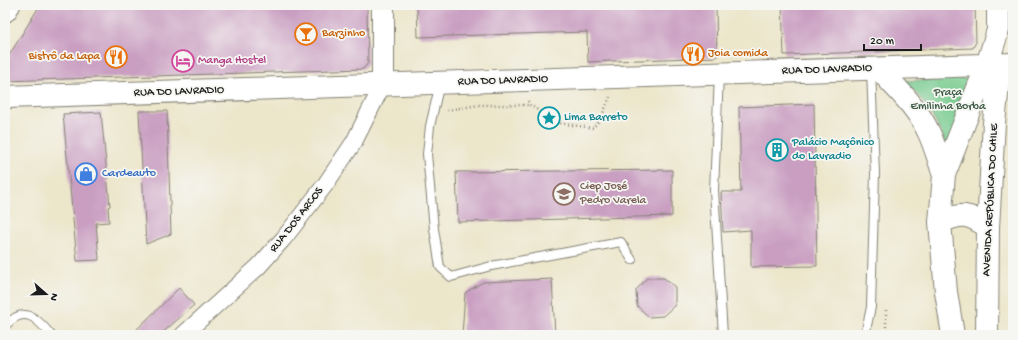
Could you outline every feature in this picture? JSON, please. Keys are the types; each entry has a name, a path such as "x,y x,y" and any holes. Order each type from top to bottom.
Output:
{"street":[{"path":"5,11 9,5"},
{"path":"383,5 383,84"},
{"path":"953,335 946,292 940,222 944,175 1003,67 998,30 998,5"},
{"name":"RUA DO LAVRADIO","path":"5,97 441,82 875,69 1003,67"},
{"name":"AVENIDA REPÚBLICA DO CHILE","path":"987,335 988,227 994,123 1003,67"},
{"path":"875,69 911,103 929,133 944,175"},
{"name":"RUA DOS ARCOS","path":"183,335 259,266 284,238 325,185 354,142 383,84"},
{"path":"940,222 962,214 969,215 988,227"}],"lane":[{"path":"865,335 871,306 875,174 875,69"},
{"path":"720,74 714,190 723,335"},
{"path":"441,82 430,126 427,154 434,229 440,267 451,277 491,266 620,242 632,260"},
{"path":"5,326 13,318 25,314 36,318 51,335"}],"path":[{"path":"519,80 530,105"},
{"path":"434,112 479,105 530,105 558,123 583,128 593,128 601,118 606,106"}],"green space":[{"name":"Praça Emilinha Borba","path":"974,78 949,158 942,136 932,116 920,98 904,81"}],"building":[{"path":"40,5 367,5 368,63 363,69 5,81 5,62"},
{"path":"417,5 716,5 717,57 588,62 587,32 418,37"},
{"path":"782,5 975,5 976,42 973,48 784,55"},
{"name":"Palácio Maçônico do Lavradio","path":"814,104 817,266 751,267 751,230 723,232 721,192 741,192 739,107"},
{"path":"139,111 167,111 171,234 146,244"},
{"path":"101,112 110,206 108,207 109,222 96,223 99,260 77,261 63,114"},
{"name":"Ciep José Pedro Varela","path":"672,170 672,216 458,222 456,172"},
{"path":"647,278 664,278 675,287 675,305 663,316 649,317 637,306 636,290"},
{"path":"552,279 555,335 462,335 465,293 483,282"},
{"path":"179,288 194,305 160,335 131,335"}],"place":[{"name":"Barzinho","path":"306,34"},
{"name":"Joia comida","path":"693,54"},
{"name":"Bistrô da Lapa","path":"116,57"},
{"name":"Manga Hostel","path":"183,61"},
{"name":"Lima Barreto","path":"549,118"},
{"name":"Palácio Maçônico do Lavradio","path":"777,150"},
{"name":"Cardeauto","path":"86,174"},
{"name":"Ciep José Pedro Varela","path":"564,194"}]}
